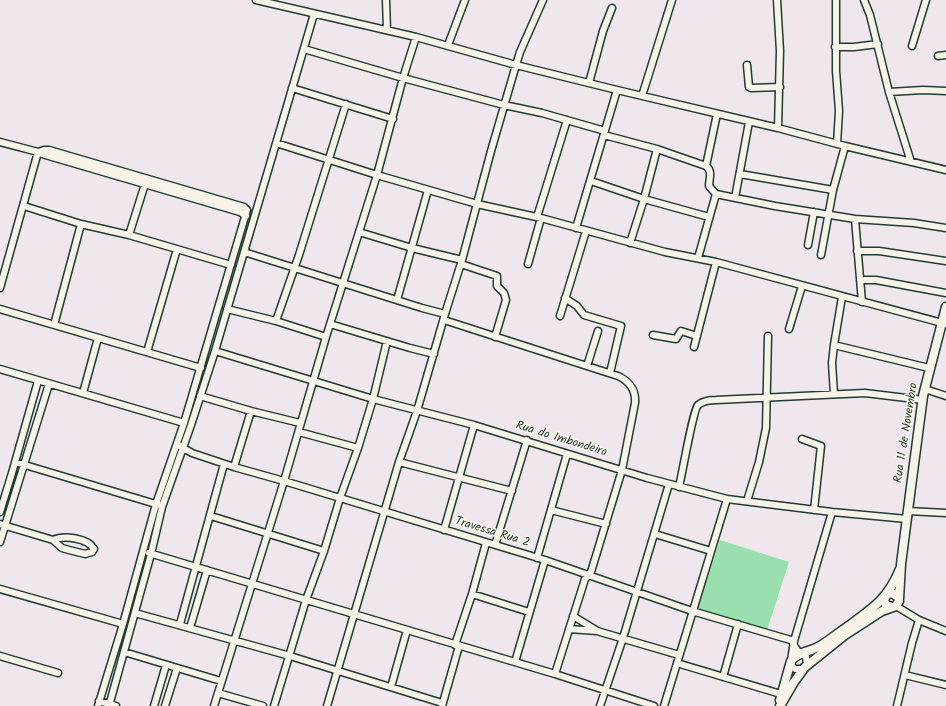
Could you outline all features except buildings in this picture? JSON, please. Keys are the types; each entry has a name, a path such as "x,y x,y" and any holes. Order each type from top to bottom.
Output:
{"main road":[{"name":"Rua 11 de Novembro","path":"896,604 923,400 929,368 944,323 946,307"},
{"name":"Rua 11 de Novembro","path":"790,661 795,655 814,649 825,643 866,613 886,596 902,564"},
{"path":"890,593 895,593 896,604 886,605 884,600 886,596 890,593"},
{"path":"779,706 805,667 828,648 869,619 896,604"},
{"path":"779,706 790,661"}],"street":[{"path":"386,0 388,30"},
{"path":"448,45 464,0"},
{"path":"327,706 336,671 399,462 417,411 444,317 462,262 516,65 520,52 543,0"},
{"path":"642,96 672,0"},
{"path":"777,0 780,51 778,128"},
{"path":"836,0 835,47 839,111 837,144"},
{"path":"864,0 878,44 889,92 911,162"},
{"path":"912,46 926,0"},
{"path":"260,1 388,30 448,45 516,65 946,170"},
{"path":"589,83 612,8"},
{"path":"109,705 151,554 159,505 183,448 215,351 314,14"},
{"path":"214,706 299,432 300,423 326,336 377,175 403,78 416,37"},
{"path":"835,47 854,47 878,44"},
{"path":"304,49 403,78 567,120 706,166 709,168 710,172 709,186 716,194 829,215 914,222 946,228"},
{"path":"938,56 946,55"},
{"path":"748,65 749,87 780,87"},
{"path":"292,88 393,119"},
{"path":"576,228 617,90"},
{"path":"889,92 923,90 946,91"},
{"path":"276,321 346,104"},
{"path":"706,166 717,114"},
{"path":"528,264 539,217 567,120"},
{"path":"734,198 740,174 749,122"},
{"path":"0,142 39,152 240,212 246,216"},
{"path":"276,143 377,175 477,204 539,217 665,252 716,262 842,297 944,323"},
{"path":"821,255 833,190 845,146"},
{"path":"630,243 644,199 657,149"},
{"path":"39,152 49,150 244,207 247,210 201,368 176,445 159,505 143,551 99,703 116,706"},
{"path":"0,288 39,152"},
{"path":"740,174 833,190"},
{"path":"591,181 644,199 709,217"},
{"path":"129,235 145,184"},
{"path":"398,300 428,190"},
{"path":"698,258 716,194"},
{"path":"24,206 81,224 129,235 231,265"},
{"path":"808,245 814,212"},
{"path":"855,218 862,302"},
{"path":"54,325 81,224"},
{"path":"560,316 586,231"},
{"path":"359,232 462,262 497,276 497,286 504,293 506,300 495,337"},
{"path":"147,352 177,249"},
{"path":"857,250 879,251 946,261"},
{"path":"244,252 294,269 398,300 495,337 610,373 624,378 629,382 635,399 622,470 591,572 585,579 555,674"},
{"path":"694,347 716,262"},
{"path":"860,280 876,280 946,293"},
{"path":"789,329 802,286"},
{"path":"834,394 832,363 842,297"},
{"path":"565,298 577,306 584,315 621,326 610,373"},
{"path":"0,309 201,368"},
{"path":"227,309 276,321 326,336"},
{"path":"330,324 434,354"},
{"path":"587,366 598,331"},
{"path":"653,335 676,339 681,331 696,336"},
{"path":"747,501 765,439 767,415 768,336"},
{"path":"83,393 98,338"},
{"path":"274,706 306,600 358,448 373,399 387,341"},
{"path":"834,346 929,368"},
{"name":"Rua do Imbondeiro","path":"215,351 373,399 527,440 567,454 679,487 727,498 832,512 907,515 946,513"},
{"path":"0,369 184,423"},
{"path":"0,512 38,381"},
{"path":"0,542 2,525 24,464 49,384"},
{"path":"925,389 946,396"},
{"path":"679,487 692,424 699,404 712,400 874,393 923,400"},
{"path":"200,396 250,411 300,423"},
{"path":"30,407 41,411"},
{"path":"234,468 250,411"},
{"path":"444,530 474,425"},
{"path":"299,432 358,448"},
{"path":"802,438 820,446 814,510"},
{"path":"495,545 527,440"},
{"name":"Travessa Rua 2","path":"176,445 192,453 234,468 284,481 545,560 692,611 794,642"},
{"path":"537,558 567,454"},
{"path":"15,462 159,505"},
{"path":"399,462 512,491"},
{"path":"180,624 224,464"},
{"path":"600,706 623,638 669,484"},
{"path":"664,706 727,498"},
{"path":"551,510 606,524"},
{"path":"794,642 797,650 802,653 807,660 805,667 800,670 795,669 790,661 794,642 832,512"},
{"path":"210,516 324,551"},
{"path":"2,525 53,540 62,548 77,552 85,554 92,552 94,549 88,543 66,537 59,537 53,540"},
{"path":"655,534 710,551"},
{"path":"135,613 180,624 290,656 391,687 442,705 486,542"},
{"path":"143,551 353,615 555,674 654,706"},
{"path":"515,662 545,560"},
{"path":"190,628 207,570"},
{"path":"0,590 123,624"},
{"path":"472,594 529,612"},
{"path":"896,604 919,620 946,631"},
{"path":"573,616 597,631"},
{"path":"897,706 919,620"},
{"path":"723,677 738,624"},
{"path":"569,629 597,631 680,654"},
{"path":"391,687 406,630"},
{"path":"124,652 221,681"},
{"path":"0,656 58,673"},
{"path":"677,663 781,694"},
{"path":"154,706 166,665"},
{"path":"165,706 177,668"},
{"path":"905,675 946,685"},
{"path":"218,692 263,706"}],"green space":[{"path":"720,540 789,562 767,630 698,608"}]}
